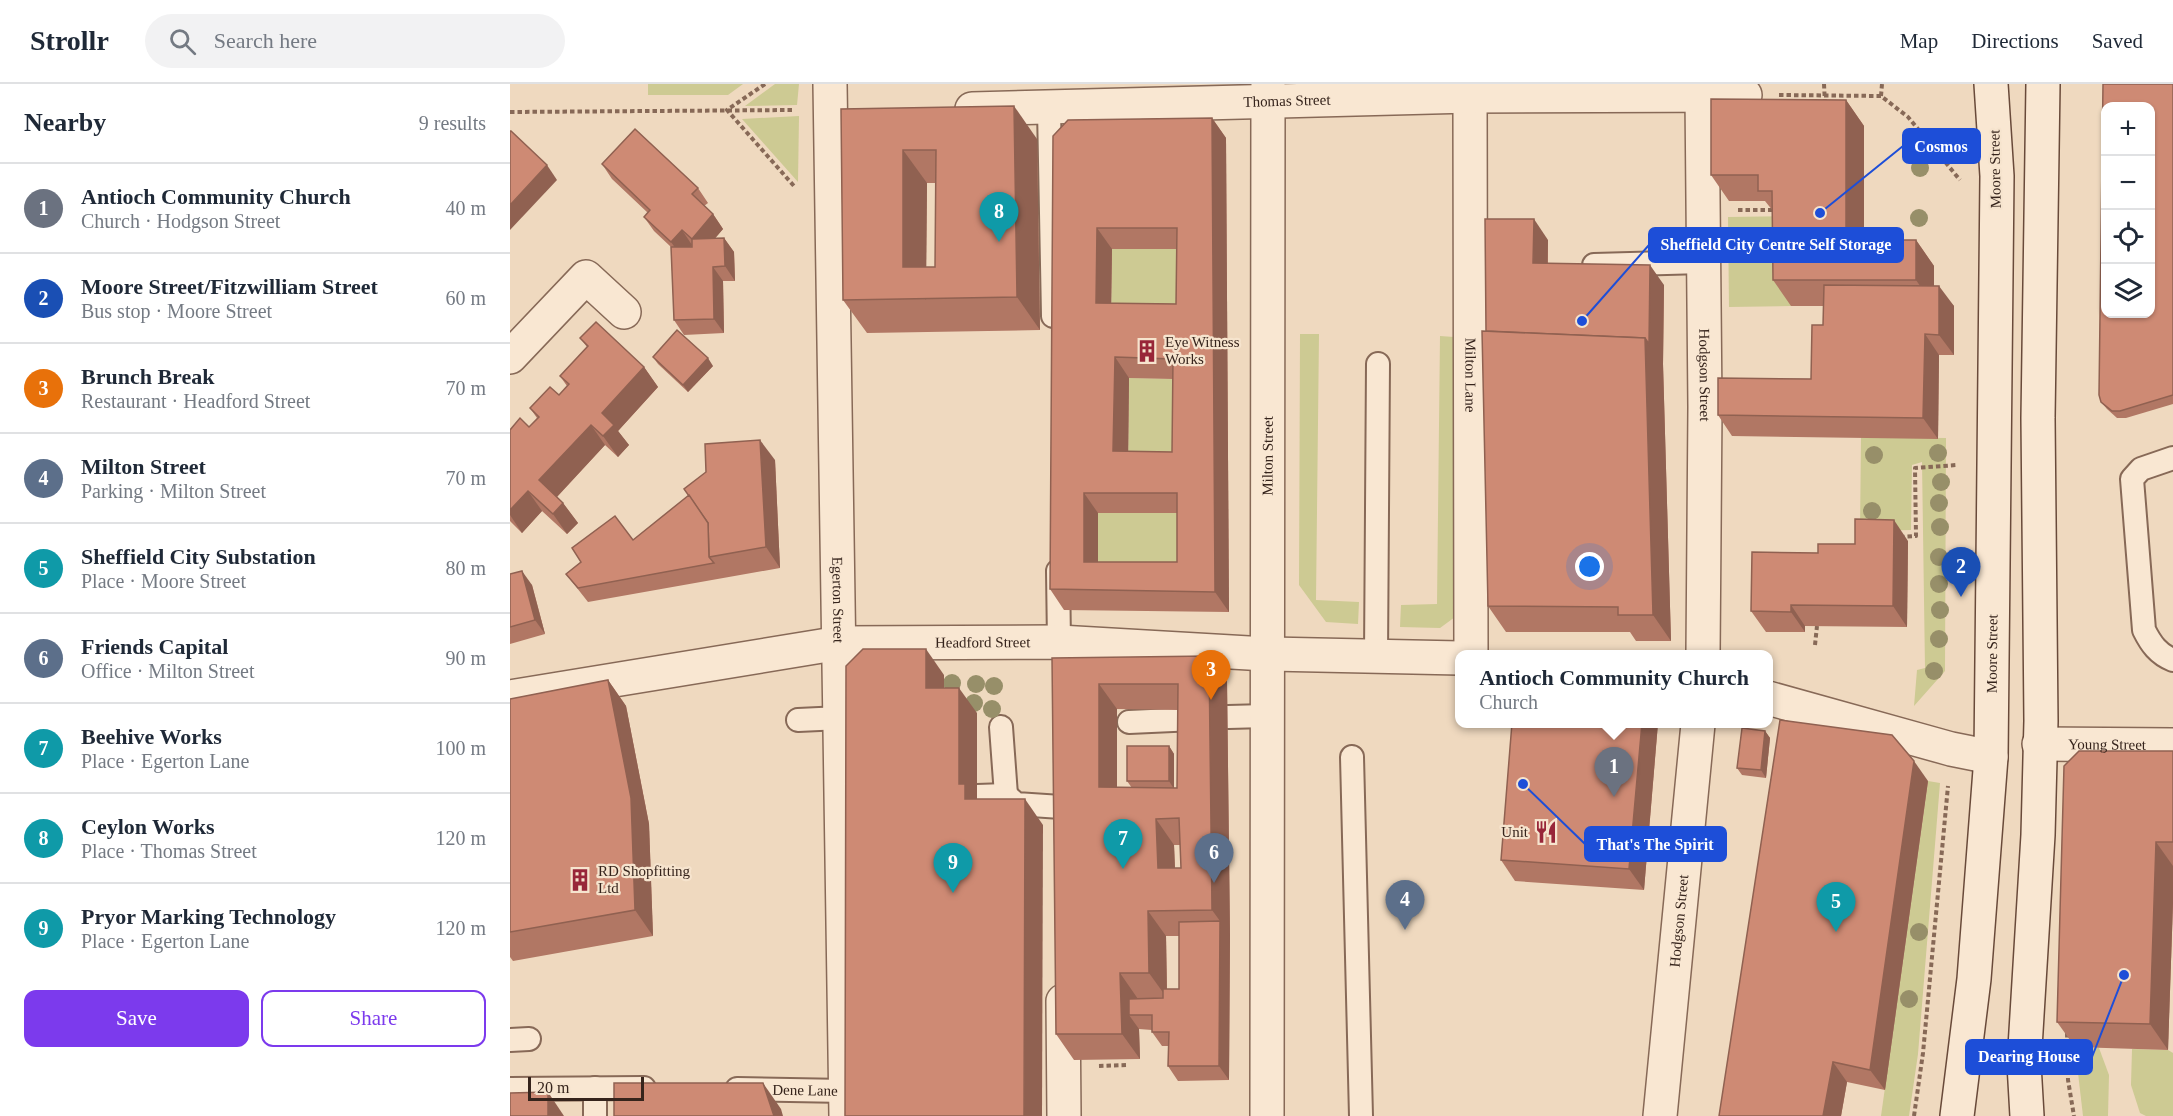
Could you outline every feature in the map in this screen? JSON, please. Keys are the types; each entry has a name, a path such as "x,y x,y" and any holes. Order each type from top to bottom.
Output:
{"street":[{"path":"2027,1116 2025,1064 2038,835 2038,418 2043,84"},
{"name":"Moore Street","path":"1957,1116 1974,980 1991,757 1996,223 1992,85"},
{"name":"Thomas Street","path":"945,109 1049,109 1268,93 1470,96 1745,95"},
{"name":"Milton Street","path":"1267,1116 1268,93"},
{"name":"Hodgson Street","path":"1702,95 1703,650"},
{"name":"Milton Lane","path":"1470,96 1471,650"},
{"path":"829,97 864,110"},
{"name":"Egerton Street","path":"829,97 841,718 854,961 846,1103"},
{"path":"510,357 586,277 624,312"},
{"path":"1059,642 1059,677"},
{"name":"Headford Street","path":"510,697 840,643 915,653 1059,642 1266,654 1455,658"},
{"path":"1773,699 1951,749 1991,757"},
{"name":"Hodgson Street","path":"1660,1116 1698,728"},
{"name":"Young Street","path":"2039,744 2173,745"},
{"path":"1060,772 1061,819"},
{"path":"1063,974 1064,1116"}],"lane":[{"path":"1049,109 1053,334"},
{"path":"1574,266 1703,262"},
{"path":"1376,656 1378,363"},
{"path":"2173,458 2141,469 2132,478 2144,630 2150,644 2164,656 2173,660"},
{"path":"1057,547 1059,642"},
{"path":"1228,717 1266,716"},
{"path":"798,720 841,718"},
{"path":"1129,722 1195,719"},
{"path":"1001,727 1006,795 1016,804 1061,819"},
{"path":"1352,757 1361,1116"},
{"path":"977,796 1006,795"},
{"path":"595,1088 595,1116"},
{"path":"510,1089 667,1088"},
{"name":"Dene Lane","path":"715,1088 846,1103"}],"path":[{"path":"728,111 765,84"},
{"path":"1824,84 1825,115"},
{"path":"1881,96 1882,84"},
{"path":"1745,95 1881,96 1908,117 1996,223"},
{"path":"510,113 728,111 829,97"},
{"path":"728,111 796,188"},
{"path":"1729,210 1777,210"},
{"path":"1895,537 1916,536 1915,468 1957,465"},
{"path":"1815,645 1817,626"},
{"path":"1090,1066 1128,1065"}],"shaded area":[{"path":"648,84 743,84 728,95 648,95"},
{"path":"775,84 799,84 797,105 745,106"},
{"path":"799,116 798,182 742,119"},
{"path":"1790,216 1791,306 1729,307 1728,217"},
{"path":"1112,249 1191,249 1190,325 1111,324"},
{"path":"1300,334 1319,334 1316,600 1359,602 1358,624 1326,622 1299,585"},
{"path":"1440,336 1454,337 1455,617 1440,628 1400,627 1401,605 1437,604"},
{"path":"1129,378 1188,379 1186,473 1128,472"},
{"path":"1861,437 1946,438 1945,671 1914,706 1917,670 1925,668 1922,462 1912,465 1911,530 1860,531"},
{"path":"1098,513 1192,513 1191,583 1098,583"},
{"path":"1928,781 1940,783 1918,1054 1909,1116 1881,1116"},
{"path":"2075,1047 2099,1048 2109,1075 2108,1116 2083,1116"},
{"path":"2132,1049 2168,1050 2173,1053 2173,1116 2146,1116 2140,1113 2131,1085"}],"building":[{"path":"2103,84 2173,84 2173,395 2120,411 2112,411 2101,402 2099,395 2101,240 2101,318 2155,318 2155,102 2103,102"},
{"path":"1711,99 1846,100 1846,240 1916,240 1916,280 1773,280 1772,191 1758,191 1758,175 1711,175"},
{"path":"1014,106 1017,297 843,300 841,109","holes":["903,150 936,150 935,267 903,267"]},
{"name":"Eye Witness Works","path":"1212,118 1215,592 1050,589 1053,136 1068,120","holes":["1097,228 1177,228 1176,304 1096,303","1115,357 1173,359 1172,452 1113,451","1084,493 1177,493 1177,562 1084,562"]},
{"path":"635,129 698,188 692,194 713,214 692,239 682,230 671,242 644,217 650,210 602,164"},
{"path":"510,131 547,165 510,205"},
{"path":"1485,219 1534,219 1533,263 1650,265 1649,344 1645,338 1486,331"},
{"path":"724,238 725,266 713,267 714,319 674,320 671,247 692,247 692,239"},
{"path":"1824,285 1939,286 1939,335 1925,334 1923,418 1718,415 1718,378 1811,379 1812,325 1823,325"},
{"path":"596,322 644,367 602,413 614,425 603,436 591,425 539,480 563,503 553,514 528,491 510,510 510,430 520,418 529,427 539,417 530,408 550,387 559,395 569,384 560,376 588,346 580,338"},
{"path":"677,330 708,358 683,385 653,357"},
{"path":"1482,331 1645,338 1653,615 1618,615 1618,607 1488,606"},
{"path":"760,440 766,547 709,557 708,523 684,489 706,472 705,444"},
{"path":"689,495 708,523 709,557 714,563 578,588 566,574 581,562 572,548 615,516 633,540"},
{"path":"1855,519 1894,520 1893,606 1791,605 1791,612 1751,611 1752,552 1818,553 1818,544 1855,544"},
{"path":"522,571 535,620 510,627 510,574"},
{"path":"863,649 926,649 926,688 959,688 959,784 965,784 965,799 1025,799 1024,1116 845,1116 846,666"},
{"path":"1209,656 1212,910 1148,911 1149,973 1120,973 1122,1034 1056,1034 1052,658","holes":["1099,684 1178,684 1177,788 1099,787","1179,818 1181,868 1158,868 1156,819"]},
{"name":"RD Shopfitting Ltd","path":"608,680 631,798 635,910 510,932 510,699"},
{"path":"1780,720 1892,735 1914,761 1870,1070 1833,1062 1823,1116 1719,1116"},
{"path":"1512,728 1642,728 1629,869 1501,860"},
{"path":"1742,728 1765,731 1761,770 1737,768"},
{"path":"1127,746 1169,746 1169,781 1127,781"},
{"path":"2079,751 2173,751 2173,842 2156,842 2150,1024 2057,1022 2064,766"},
{"path":"1220,921 1219,1066 1168,1066 1169,1032 1152,1032 1152,1015 1129,1015 1129,999 1163,998 1163,989 1179,989 1179,922"},
{"path":"614,1083 763,1083 774,1116 614,1116"},
{"path":"548,1092 548,1116 510,1116 510,1093"}],"place":[{"name":"Cosmos","path":"1820,213"},
{"name":"Ceylon Works","path":"999,242"},
{"name":"Sheffield City Centre Self Storage","path":"1582,321"},
{"name":"Eye Witness Works","path":"1147,351"},
{"name":"Moore Street/Fitzwilliam Street","path":"1961,597"},
{"name":"Brunch Break","path":"1211,700"},
{"name":"That's The Spirit","path":"1523,784"},
{"name":"Antioch Community Church","path":"1614,797"},
{"name":"Unit","path":"1546,832"},
{"name":"Beehive Works","path":"1123,869"},
{"name":"RD Shopfitting Ltd","path":"580,880"},
{"name":"Friends Capital","path":"1214,883"},
{"name":"Pryor Marking Technology","path":"953,893"},
{"name":"Milton Street","path":"1405,930"},
{"name":"Sheffield City Substation","path":"1836,932"},
{"name":"Dearing House","path":"2124,975"}]}
